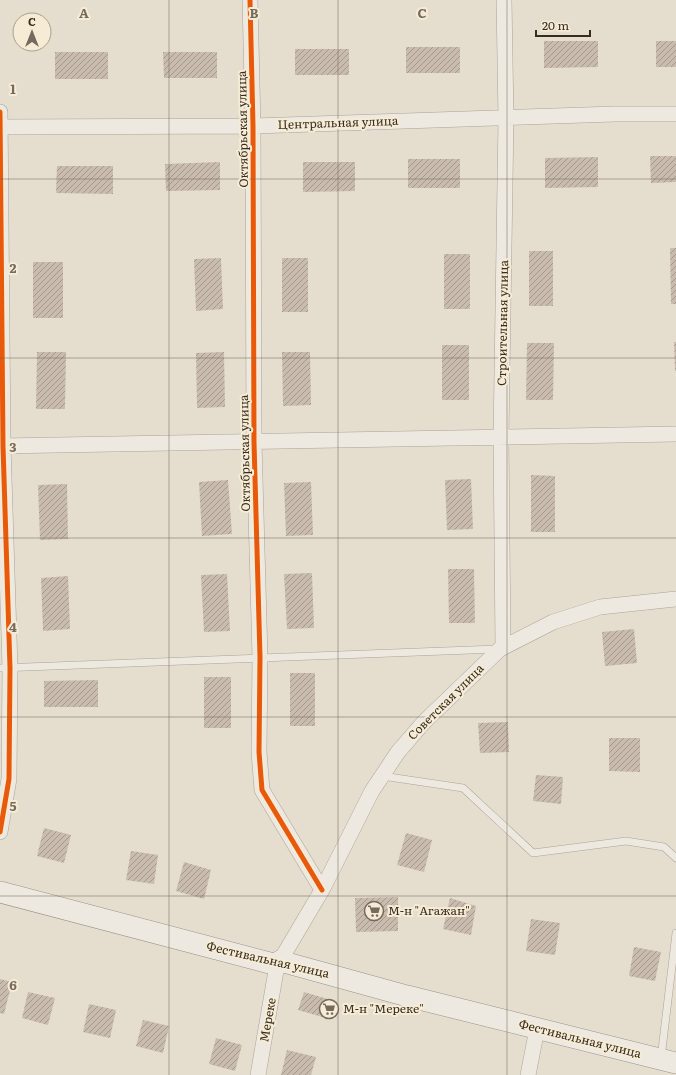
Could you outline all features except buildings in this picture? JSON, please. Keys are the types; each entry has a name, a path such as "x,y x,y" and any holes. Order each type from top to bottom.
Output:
{"street":[{"name":"Октябрьская улица","path":"250,0 253,126 254,442 260,657 259,752 262,790 322,890"},
{"name":"Строительная улица","path":"502,647 501,438 506,118 504,0"},
{"path":"0,112 1,446 5,668 9,779 0,832"},
{"name":"Центральная улица","path":"0,127 253,126 615,114 676,114"},
{"path":"1,446 676,434"},
{"name":"Советская улица","path":"278,963 322,890 372,791 398,752 424,722 502,647 553,622 600,607 676,599"},
{"name":"Фестивальная улица","path":"0,892 668,1061"},
{"name":"Мереке","path":"258,1075 278,963"},
{"path":"528,1075 537,1029"}],"lane":[{"path":"5,668 502,647"},
{"path":"382,776 463,788 533,853 626,841 664,847 676,858"},
{"path":"668,1061 676,933"}],"cycle path":[{"path":"250,0 253,126 254,442 260,657 259,752 262,790 322,890"},
{"path":"0,112 3,446 10,668 9,779 0,832"}],"place":[{"name":"М-н \"Агажан\"","path":"374,911"},
{"name":"М-н \"Мереке\"","path":"329,1009"}]}
